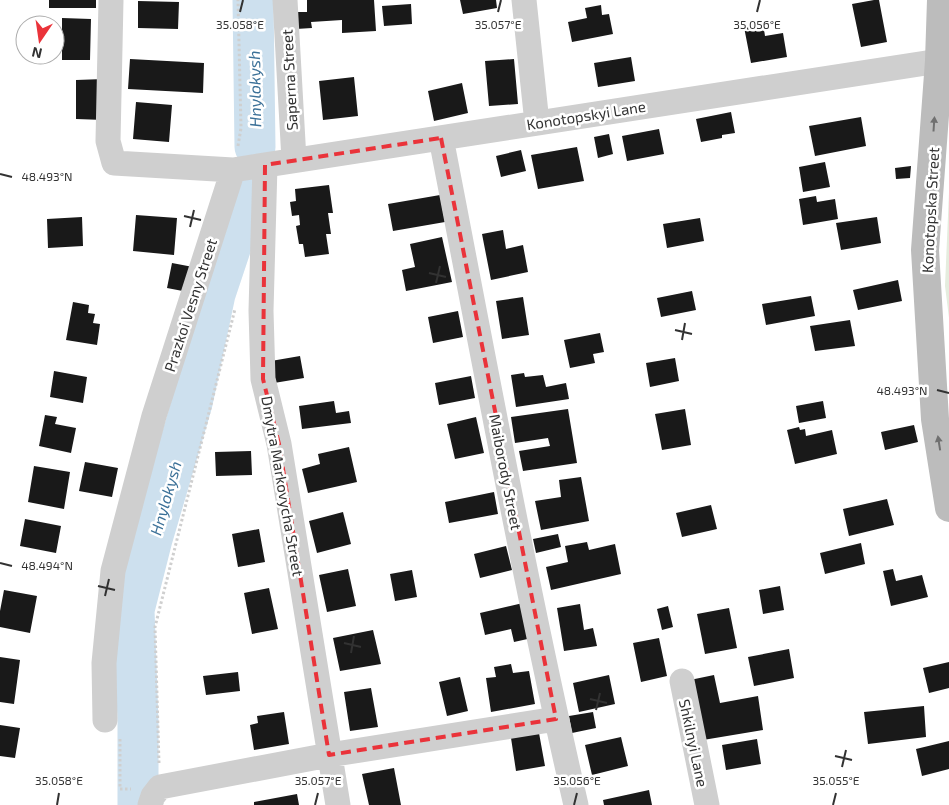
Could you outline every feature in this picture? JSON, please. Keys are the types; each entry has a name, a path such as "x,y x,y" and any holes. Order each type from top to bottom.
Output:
{"street":[{"path":"111,0 108,140 114,163 233,170"},
{"name":"Saperna Street","path":"285,0 294,160"},
{"path":"524,0 537,123"},
{"name":"Konotopska Street","path":"941,0 939,61 925,250 935,419 949,508"},
{"name":"Konotopskyi Lane","path":"233,170 939,61"},
{"name":"Maiborody Street","path":"440,138 556,719 576,805"},
{"name":"Dmytra Markovycha Street","path":"265,165 261,311 263,380 279,444 338,805"},
{"name":"Prazkoi Vesny Street","path":"104,720 104,663 114,571 154,416 233,170"},
{"name":"Shkilnyi Lane","path":"682,681 707,805"},
{"path":"148,794 329,755 556,719"}],"path":[{"path":"233,170 241,128 238,0"},
{"path":"104,720 120,721 120,789 148,794 155,627 236,307"}],"highlighted area":[{"path":"441,138 556,719 329,755 279,444 263,379 265,165"}],"shaded area":[{"path":"949,192 949,318 945,286"}],"building":[{"path":"49,0 96,0 96,8 49,8"},
{"path":"307,0 374,0 376,31 342,33 342,20 311,22 312,28 296,29 295,12 307,12"},
{"path":"460,0 496,0 497,8 463,14"},
{"path":"879,0 887,42 861,47 852,4"},
{"path":"138,1 179,2 178,29 138,28"},
{"path":"411,4 412,24 384,26 382,6"},
{"path":"601,5 602,15 609,14 613,34 572,42 568,22 587,18 585,8"},
{"path":"65,18 91,19 90,60 65,60"},
{"path":"763,23 765,36 783,33 787,57 751,63 744,27"},
{"path":"631,57 635,81 598,87 594,63"},
{"path":"130,59 204,63 203,93 128,89"},
{"path":"514,59 518,104 489,106 485,61"},
{"path":"354,77 358,116 323,120 319,81"},
{"path":"104,79 104,120 76,119 76,80"},
{"path":"462,83 468,113 434,121 428,91"},
{"path":"136,102 172,105 169,142 133,139"},
{"path":"731,112 735,133 722,135 722,138 701,142 696,119"},
{"path":"861,117 866,146 815,156 809,126"},
{"path":"659,129 664,154 627,161 622,136"},
{"path":"609,134 613,154 598,158 594,137"},
{"path":"577,147 584,181 538,189 531,155"},
{"path":"521,150 526,171 501,177 496,156"},
{"path":"825,162 830,187 803,192 799,167"},
{"path":"911,166 910,178 896,179 895,168"},
{"path":"329,185 333,213 328,213 331,234 326,234 329,254 305,257 303,244 299,244 296,226 300,225 299,215 292,216 290,202 296,201 295,189"},
{"path":"440,195 445,222 393,231 388,204"},
{"path":"816,196 817,202 835,199 838,219 803,225 799,199"},
{"path":"136,215 177,218 174,255 133,251"},
{"path":"82,217 83,246 48,248 47,219"},
{"path":"877,217 881,243 841,250 836,223"},
{"path":"700,218 704,241 667,248 663,224"},
{"path":"503,230 506,249 523,245 528,272 491,280 482,234"},
{"path":"442,237 452,282 406,291 402,270 415,267 410,244"},
{"path":"172,263 193,267 188,292 167,288"},
{"path":"898,280 902,301 858,310 853,290"},
{"path":"692,291 696,310 661,317 657,298"},
{"path":"811,296 815,316 766,325 762,304"},
{"path":"523,297 529,335 502,339 496,301"},
{"path":"73,302 89,305 88,313 95,314 93,323 100,324 97,345 66,340"},
{"path":"458,311 463,337 433,343 428,317"},
{"path":"850,320 855,346 815,351 810,326"},
{"path":"600,333 604,352 593,354 595,363 570,368 564,340"},
{"path":"300,356 304,378 274,383 271,361"},
{"path":"675,358 679,381 650,387 646,363"},
{"path":"54,371 87,377 83,403 50,397"},
{"path":"524,373 525,377 543,375 546,387 566,383 569,399 516,407 511,375"},
{"path":"471,376 475,398 439,405 435,383"},
{"path":"334,401 336,413 349,411 351,423 302,429 299,406"},
{"path":"823,401 826,418 799,423 796,406"},
{"path":"568,409 577,463 523,471 519,451 550,446 548,438 515,443 511,417"},
{"path":"685,409 691,445 662,450 655,414"},
{"path":"45,415 57,417 55,424 76,428 71,453 39,446"},
{"path":"476,417 484,453 455,459 447,424"},
{"path":"914,425 918,442 885,450 881,432"},
{"path":"799,427 800,430 805,429 806,436 832,430 837,454 795,464 787,430"},
{"path":"349,447 357,482 308,493 302,469 320,464 318,454"},
{"path":"251,451 252,475 216,476 215,452"},
{"path":"85,462 118,468 112,497 79,491"},
{"path":"34,466 70,472 64,509 28,502"},
{"path":"581,477 589,521 541,530 535,501 561,497 559,480"},
{"path":"494,492 498,514 449,523 445,502"},
{"path":"887,499 894,525 849,536 843,509"},
{"path":"711,505 717,529 682,537 676,513"},
{"path":"343,512 351,544 317,553 309,521"},
{"path":"25,519 61,526 56,553 20,546"},
{"path":"259,529 265,562 238,567 232,534"},
{"path":"558,534 561,547 536,553 533,539"},
{"path":"587,542 589,550 615,544 621,574 551,590 546,567 568,562 565,546"},
{"path":"861,543 865,564 825,574 820,553"},
{"path":"506,546 512,570 480,578 474,554"},
{"path":"348,569 356,606 327,612 319,575"},
{"path":"893,569 896,581 922,575 928,597 891,606 883,571"},
{"path":"412,570 417,597 395,601 390,574"},
{"path":"780,586 784,610 763,614 759,590"},
{"path":"269,588 278,629 252,634 244,593"},
{"path":"4,590 37,596 30,633 0,627 0,611"},
{"path":"523,603 532,638 514,642 511,629 485,635 480,613"},
{"path":"580,604 584,630 593,628 597,646 564,651 557,608"},
{"path":"668,606 673,627 662,630 657,609"},
{"path":"729,608 737,648 705,654 697,614"},
{"path":"373,630 381,664 340,671 333,638"},
{"path":"659,638 667,676 641,682 633,643"},
{"path":"789,649 794,678 754,686 748,657"},
{"path":"0,657 20,660 14,704 0,702"},
{"path":"949,662 949,688 929,693 923,668"},
{"path":"511,664 513,673 529,671 535,704 491,712 486,678 496,677 494,667"},
{"path":"238,672 240,691 206,695 203,676"},
{"path":"609,675 615,704 579,712 573,683"},
{"path":"714,675 720,703 758,696 763,730 703,740 690,680"},
{"path":"460,677 468,711 447,716 439,682"},
{"path":"371,688 378,727 350,731 344,692"},
{"path":"924,706 926,737 868,744 864,712"},
{"path":"284,712 289,744 254,750 250,725 258,723 257,716"},
{"path":"593,712 596,728 572,733 569,716"},
{"path":"0,725 20,728 15,758 0,756"},
{"path":"539,733 545,766 516,771 511,738"},
{"path":"621,737 628,766 592,775 585,745"},
{"path":"757,739 761,764 726,770 722,745"},
{"path":"949,741 949,769 922,776 916,749"},
{"path":"394,768 401,805 369,805 362,774"},
{"path":"649,790 652,805 604,805 603,800"},
{"path":"297,794 299,805 254,805 254,802"}],"waterway":[{"name":"Hnylokysh","path":"253,0 255,147"},
{"name":"Hnylokysh","path":"138,805 138,722 134,610 152,539 192,403 215,294 247,198"}]}
